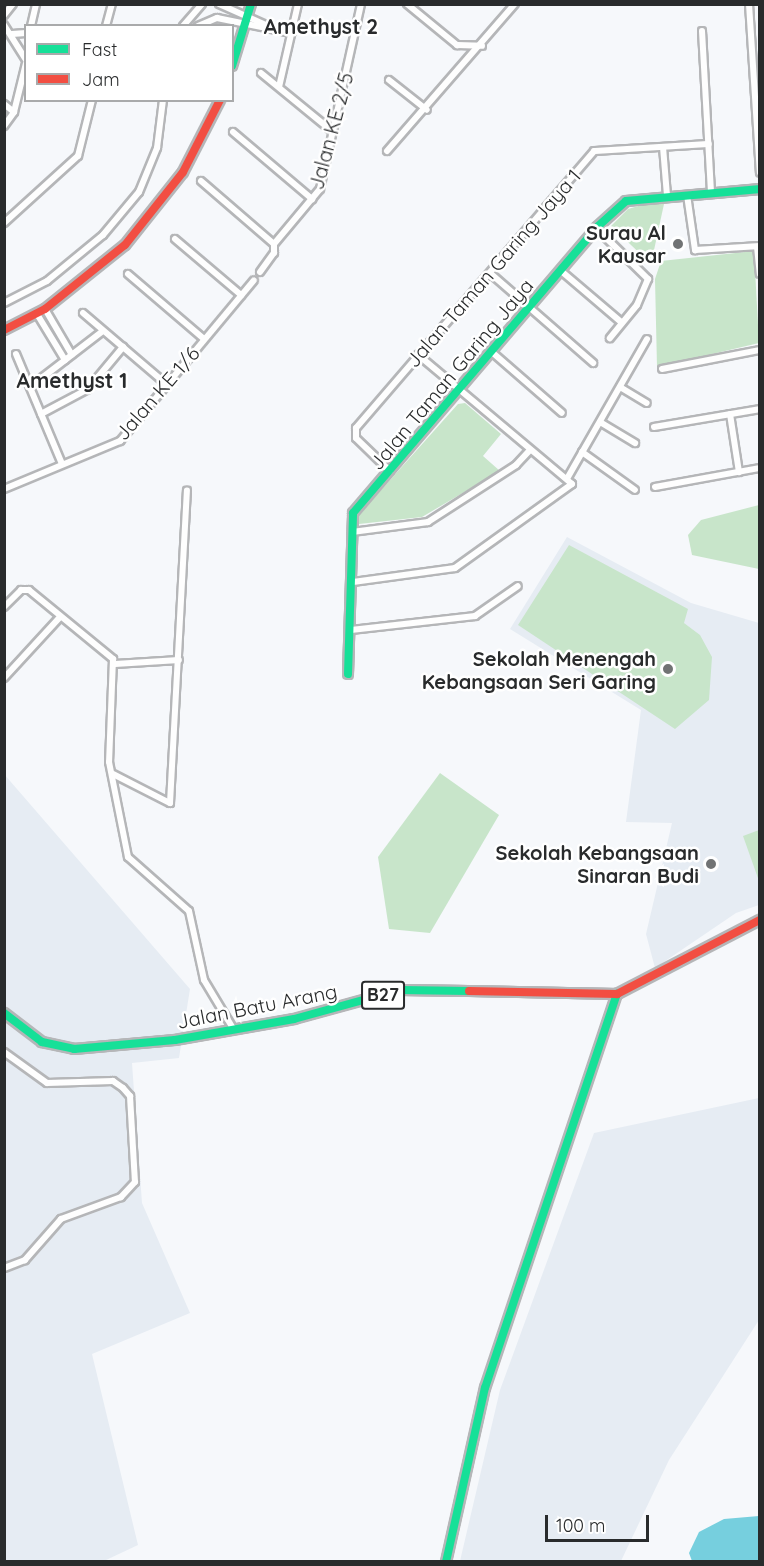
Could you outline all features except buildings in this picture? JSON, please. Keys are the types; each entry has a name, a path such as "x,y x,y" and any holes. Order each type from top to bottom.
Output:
{"street":[{"path":"4,15 13,4"},
{"path":"31,24 36,4"},
{"path":"107,24 112,4"},
{"path":"185,24 202,4"},
{"path":"219,4 246,21"},
{"path":"234,60 251,4"},
{"path":"279,87 297,4"},
{"name":"Jalan KE 2/5","path":"274,244 312,199 333,132 361,4"},
{"path":"407,4 457,45 482,46"},
{"path":"749,4 759,173"},
{"path":"387,151 427,110 514,5"},
{"path":"203,24 217,18 246,21 291,33"},
{"path":"4,25 12,34 24,57"},
{"path":"702,32 711,193"},
{"path":"12,34 24,33"},
{"path":"4,126 14,112 24,70"},
{"path":"261,73 333,132"},
{"path":"389,80 427,110"},
{"path":"4,223 78,156 92,102"},
{"path":"4,303 47,281 103,235 139,192 157,148 163,102"},
{"path":"4,330 41,312 105,264 148,220 202,143 219,102"},
{"path":"4,104 14,112"},
{"path":"233,132 312,199"},
{"name":"Jalan Taman Garing Jaya 1","path":"390,471 353,433 594,151 709,144"},
{"path":"663,147 667,196"},
{"path":"201,181 274,244 274,253 260,272"},
{"name":"Jalan Taman Garing Jaya","path":"348,674 353,582 353,513 493,353 596,228 626,201 759,189"},
{"path":"687,195 695,250 758,247 759,274"},
{"path":"596,228 647,274 643,295 610,338"},
{"path":"175,239 241,295"},
{"path":"560,270 621,322"},
{"path":"490,273 528,309 593,363"},
{"path":"128,274 204,339"},
{"name":"Jalan KE 1/6","path":"6,488 120,441 254,280"},
{"path":"41,312 72,354"},
{"path":"41,312 65,360"},
{"path":"83,313 166,384"},
{"path":"30,387 103,331"},
{"path":"567,477 647,339"},
{"path":"41,414 87,389 123,347"},
{"path":"662,369 759,350"},
{"path":"493,353 562,413"},
{"path":"15,354 62,465"},
{"path":"353,582 455,568 567,490 572,484 567,477 529,451 418,355"},
{"path":"620,387 646,403"},
{"path":"654,427 759,409"},
{"path":"730,414 739,472"},
{"path":"600,422 635,443"},
{"path":"352,532 428,522 516,465 529,451"},
{"path":"582,452 635,490"},
{"path":"655,487 759,468"},
{"path":"4,479 6,488"},
{"path":"113,774 170,803 187,490"},
{"path":"351,630 475,616 518,586"},
{"path":"4,607 25,589 115,664 179,660"},
{"path":"4,678 60,617"},
{"path":"115,664 109,762 128,857 189,911 204,980 234,1029"},
{"name":"Jalan Batu Arang","path":"4,1013 27,1033 60,1049 234,1029 408,989 617,994 759,920"},
{"path":"446,1562 485,1388 617,994"},
{"path":"4,1052 47,1083 113,1081 123,1088 129,1096 135,1182 121,1197 61,1219 25,1260 4,1268"}],"shaded area":[{"name":"Sekolah Menengah Kebangsaan Seri Garing","path":"567,537 691,603 759,623 759,905 736,913 655,968 646,934 672,823 626,822 641,710 510,629"},
{"path":"4,774 190,989 179,1058 132,1063 142,1203 190,1313 92,1354 138,1545 104,1561 5,1561"},
{"path":"759,1098 759,1320 669,1460 621,1561 460,1561 500,1390 594,1133"}],"green space":[{"path":"649,203 664,204 651,264 611,226 628,209"},
{"path":"754,251 759,343 657,367 655,279 661,261"},
{"path":"465,403 501,434 483,456 500,471 422,517 359,524 357,517 458,404"},
{"path":"759,505 759,569 692,555 688,535 701,520"},
{"path":"569,545 688,609 684,623 700,635 712,657 709,700 675,729 518,625"},
{"path":"440,773 499,815 430,933 389,929 378,857"},
{"path":"759,830 759,881 743,836"}],"water":[{"path":"759,1516 759,1561 692,1561 689,1553 699,1532 724,1519"}],"traffic: fast":[{"path":"234,59 251,4"},
{"path":"348,674 353,513 596,228 626,201 760,189"},
{"path":"4,1013 42,1042 74,1049 175,1040 294,1019 400,990 469,991"},
{"path":"446,1562 485,1388 617,994"}],"traffic: jam":[{"path":"4,330 45,309 125,245 183,172 219,102"},
{"path":"469,991 617,994 760,920"}],"place":[{"name":"Surau Al Kausar","path":"678,244"},
{"name":"Sekolah Menengah Kebangsaan Seri Garing","path":"668,669"},
{"name":"Sekolah Kebangsaan Sinaran Budi","path":"711,864"}],"district":[{"name":"Amethyst 2","path":"321,26"},
{"name":"Amethyst 1","path":"72,380"}]}
